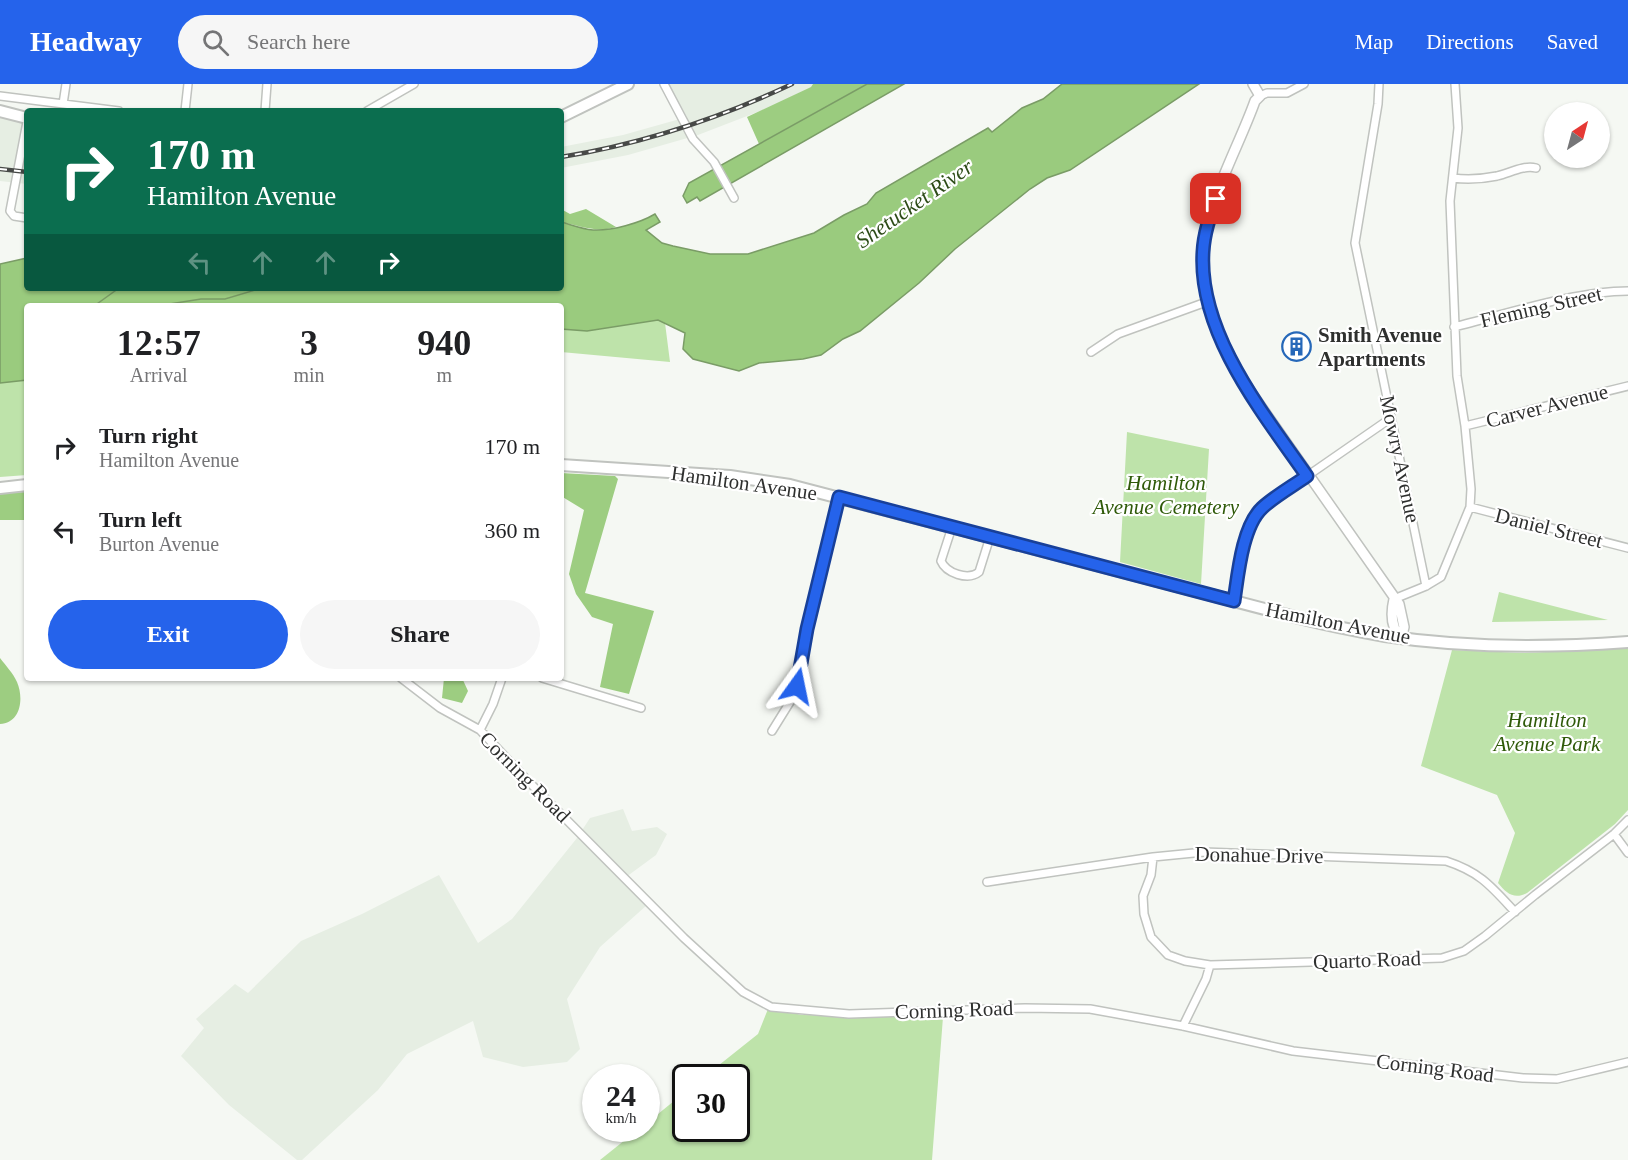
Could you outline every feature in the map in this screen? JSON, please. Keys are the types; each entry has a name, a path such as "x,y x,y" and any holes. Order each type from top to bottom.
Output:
{"main road":[{"path":"564,116 628,84"},
{"path":"0,111 24,119"},
{"name":"Hamilton Avenue","path":"564,465 730,476 790,485 1234,601 1340,627 1401,638 1481,645 1526,646 1628,642"},
{"path":"0,488 24,486"}],"street":[{"path":"63,104 66,84"},
{"path":"185,108 188,84"},
{"path":"265,108 267,84"},
{"path":"373,108 414,84"},
{"path":"664,84 693,139 717,167 734,198"},
{"path":"1253,84 1260,96"},
{"path":"1304,84 1287,93 1267,93 1255,101 1225,175 1205,235 1202,260 1209,301 1221,343 1236,371 1307,476 1379,573 1402,612 1404,627 1401,638"},
{"name":"Mowry Avenue","path":"1379,84 1378,104 1355,243 1426,586"},
{"path":"1394,599 1442,578 1470,507 1471,489 1457,376 1454,327 1450,201 1458,128 1455,84"},
{"path":"0,96 95,108"},
{"path":"24,136 10,209 11,214 24,217"},
{"path":"1453,178 1474,180 1525,168 1536,168"},
{"name":"Fleming Street","path":"1454,327 1571,298 1612,291 1628,291"},
{"path":"1091,352 1118,334 1209,301"},
{"name":"Carver Avenue","path":"1465,426 1628,386"},
{"path":"1234,601 1245,543 1252,521 1261,508 1391,418"},
{"path":"772,731 790,702 800,678 807,629 839,497"},
{"name":"Daniel Street","path":"1470,507 1628,548"},
{"path":"952,526 941,561 947,569 961,575 978,574 990,537"},
{"name":"Corning Road","path":"405,681 440,708 480,730 684,938 743,992 771,1007 849,1014 1025,1008 1090,1009 1183,1026 1293,1051 1523,1078 1557,1079 1628,1062"},
{"path":"480,730 501,681"},
{"path":"552,681 641,708"},
{"name":"Quarto Road","path":"1153,857 1151,874 1143,896 1144,914 1151,937 1168,954 1185,961 1210,965 1442,958 1464,951 1614,834 1628,820"},
{"path":"1614,834 1628,853"},
{"name":"Donahue Drive","path":"987,882 1153,857 1204,852 1446,861 1466,868 1486,880 1515,912"},
{"path":"1183,1026 1206,979 1210,965"}],"shaded area":[{"path":"668,84 813,84 773,106 698,135 628,155 564,167 564,146 623,135 687,117"},
{"path":"813,84 867,84 759,144 747,117"},
{"path":"0,117 24,124 24,184 0,181"},
{"path":"586,209 616,227 595,229 564,223 564,211 570,214"},
{"path":"115,291 252,291 221,300 201,299 176,303 98,303"},
{"path":"564,473 615,476 618,479 585,593 654,611 629,694 600,687 613,624 592,617 576,594 569,574 584,510 564,498"},
{"path":"24,492 24,520 0,520 0,493"},
{"path":"0,658 15,679 19,688 20,702 19,709 12,719 0,724"},
{"path":"444,681 463,681 468,691 462,703 442,698"},
{"path":"623,809 632,831 657,827 667,834 656,855 622,880 647,905 600,947 567,999 580,1049 567,1062 523,1067 483,1057 473,1021 407,1054 378,1090 302,1160 297,1160 229,1105 181,1056 204,1028 196,1019 235,984 248,993 301,941 362,914 439,875 478,943 512,919 577,838 590,818"}],"green space":[{"path":"658,320 665,323 670,362 564,352 564,329 587,331"},
{"path":"24,380 24,475 0,477 0,383"},
{"name":"Hamilton Avenue Cemetery","path":"1127,432 1209,449 1201,584 1120,562"},
{"path":"1499,592 1608,620 1492,622"},
{"name":"Hamilton Avenue Park","path":"1628,648 1628,810 1615,824 1527,893 1514,896 1498,883 1515,833 1497,795 1421,766 1452,650 1525,653"},
{"path":"768,1009 803,1015 943,1017 932,1160 600,1160 622,1142 660,1142 660,1112 672,1103 672,1142 750,1142 750,1064 720,1064 758,1034"}],"water":[{"path":"867,84 904,84 700,201 697,197 687,203 683,196 689,183"},
{"name":"Shetucket River","path":"1062,84 1199,84 1070,170 1047,178 1030,189 955,249 919,283 860,331 843,339 821,355 759,363 739,371 693,359 683,349 685,333 658,320 587,331 564,329 564,303 176,303 201,299 225,299 252,291 564,291 564,223 585,229 601,230 625,226 655,214 660,222 646,230 662,243 710,254 748,254 814,233 867,204 876,193 988,128 992,132 1022,108 1043,99"},
{"path":"24,259 24,291 115,291 98,303 24,303 24,380 0,383 0,264"}],"railway":[{"path":"564,156 591,152 679,129 792,84"},
{"path":"0,169 24,172"}],"place":[{"name":"Smith Avenue Apartments","path":"1297,347"}],"route":[{"path":"797,686 807,629 839,497 1234,601 1245,543 1252,521 1261,508 1307,476 1236,371 1221,343 1209,301 1202,260 1205,235 1216,199"}]}
